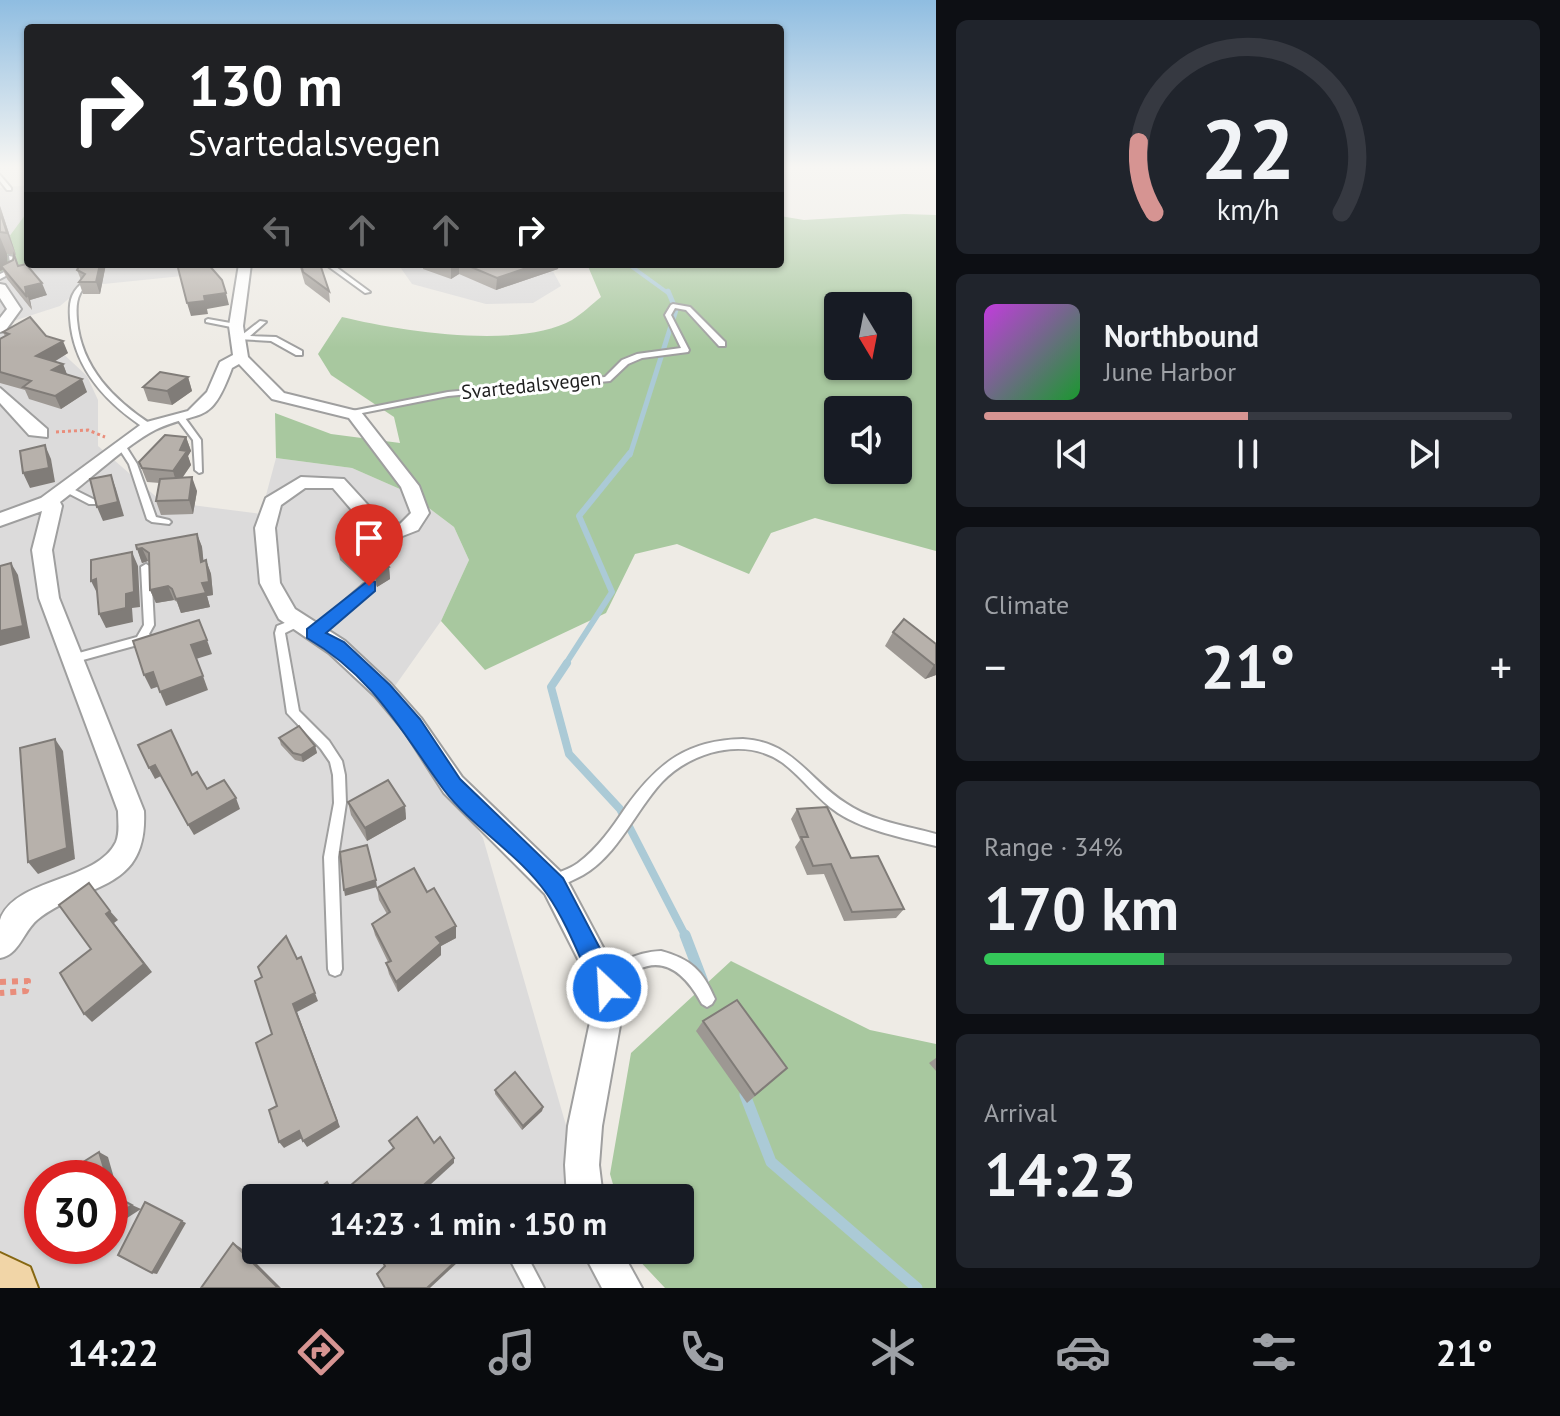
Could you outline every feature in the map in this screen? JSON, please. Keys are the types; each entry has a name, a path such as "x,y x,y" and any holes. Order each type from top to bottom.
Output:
{"main road":[{"path":"0,1282 9,1288"}],"street":[{"path":"0,520 56,495 149,427 182,420 202,409 214,394 225,365 240,339 245,268"},
{"path":"0,288 14,309 0,328"},
{"name":"Svartedalsvegen","path":"240,339 257,378 278,396 352,413"},
{"path":"0,393 35,431 41,433"},
{"path":"352,413 410,486 420,513 406,529 380,524 361,511 345,488 332,481 301,482 280,495 268,512 265,556 274,593 287,614 337,647 383,690 413,725 453,785 550,882 572,915 607,988 606,1024 585,1126 584,1184"},
{"path":"2,944 26,910 111,868 130,848 131,811 49,598 43,538 56,495"},
{"path":"608,1264 623,1288"}],"lane":[{"path":"0,277 14,270 11,257"},
{"path":"334,268 367,292"},
{"path":"83,285 73,302 73,335 79,353 115,402 149,427"},
{"name":"Svartedalsvegen","path":"352,413 448,394 607,379 625,362 640,356 685,350 668,315 673,306 688,308 722,344"},
{"path":"208,321 240,339 273,339 299,353"},
{"path":"240,339 262,322"},
{"path":"182,420 197,440 199,470"},
{"path":"122,447 133,464 152,519 166,522"},
{"path":"56,495 92,502"},
{"path":"141,640 149,625 146,567"},
{"path":"335,969 331,857 340,803 339,775 336,761 325,745 293,713 280,633 281,629 305,628 369,586"},
{"path":"72,659 167,632"},
{"path":"550,882 570,877 589,865 653,778 688,753 721,745 766,748 795,766 843,809 936,840"},
{"path":"607,988 627,965 662,959 685,967 695,977 707,999"},
{"path":"522,1264 535,1288"}],"path":[{"path":"41,433 88,430 122,447"},
{"path":"0,982 28,981 26,991 0,993"}],"shaded area":[{"path":"0,227 16,227 0,249"},
{"path":"24,268 207,268 192,275 84,286 60,306 1,325 41,333 87,376 98,400 98,446 161,501 261,514 276,458 352,468 409,493 454,527 469,560 441,621 390,693 483,838 583,1184 242,1184 242,1264 606,1264 613,1288 0,1288 0,273"},
{"path":"401,268 551,268 561,286 533,303 486,304 412,284"}],"green space":[{"path":"16,227 24,227 24,268 0,273 0,249"},
{"path":"784,227 936,227 936,551 815,518 771,533 749,574 677,544 635,554 606,613 485,670 441,621 469,560 454,527 409,493 352,468 276,458 275,413 331,434 400,443 394,417 331,375 318,354 342,317 426,332 491,336 549,329 583,312 601,297 589,268 784,268"},
{"path":"731,961 870,1030 936,1044 936,1288 665,1288 642,1264 694,1264 694,1184 613,1184 610,1174 631,1053"}],"building":[{"path":"14,255 18,266 24,264 24,268 29,268 42,283 25,287 27,297 1,266 13,260"},
{"path":"99,268 96,282 79,282 85,274 77,270"},
{"path":"178,268 212,268 222,280 226,293 204,296 205,301 187,303"},
{"path":"302,268 321,268 329,291"},
{"path":"473,268 526,268 497,278"},
{"path":"30,317 46,336 63,341 36,356 63,364 52,370 82,379 55,396 23,387 31,381 0,372 0,339 9,334 3,332"},
{"path":"160,372 188,377 167,391 143,387"},
{"path":"165,435 186,437 180,450 187,451 173,471 142,468 139,462"},
{"path":"45,445 49,468 23,473 20,451"},
{"path":"111,475 118,502 97,507 90,479"},
{"path":"192,477 189,500 156,501 160,479"},
{"path":"197,534 201,562 206,560 209,582 202,583 206,593 176,599 168,586 150,590 149,553 142,548 137,549 136,545"},
{"path":"358,537 389,567 375,574 372,567 361,568 338,547"},
{"path":"132,552 134,592 126,594 126,608 99,614 96,579 91,581 91,560"},
{"path":"11,563 23,626 0,631 0,566"},
{"path":"904,619 936,644 936,665 893,632"},
{"path":"199,620 207,640 191,645 203,676 160,692 153,672 144,675 133,641"},
{"path":"299,726 315,746 301,755 293,753 279,738"},
{"path":"171,730 192,775 197,772 207,789 224,780 236,798 188,825 155,765 149,768 138,745"},
{"path":"55,739 67,848 28,862 20,748"},
{"path":"388,780 405,806 365,828 348,802"},
{"path":"827,807 851,858 878,856 904,909 852,912 831,864 813,866 801,837 808,837 797,809"},
{"path":"367,845 376,880 344,890 340,852"},
{"path":"414,868 427,892 434,888 456,926 436,937 441,943 396,982 386,963 391,961 372,924 390,912 377,888"},
{"path":"89,883 110,911 106,914 144,964 84,1014 60,973 91,949 59,905"},
{"path":"286,936 297,959 301,957 315,993 293,1004 337,1121 303,1141 299,1131 279,1142 269,1110 277,1106 256,1043 272,1034 255,981 262,977 258,967"},
{"path":"737,1000 787,1068 755,1095 703,1021"},
{"path":"515,1072 543,1107 523,1126 495,1090"},
{"path":"417,1117 434,1143 440,1137 454,1158 425,1184 352,1184 394,1148 389,1141"},
{"path":"99,1152 101,1160 86,1160"},
{"path":"145,1202 182,1221 152,1273 128,1260 128,1235"},
{"path":"233,1243 242,1252 242,1264 254,1264 278,1288 201,1288"},
{"path":"453,1264 427,1288 385,1288 377,1274 385,1266"}],"waterway":[{"path":"634,268 668,293"},
{"path":"630,455 676,310 668,291"},
{"path":"565,665 612,592 579,516 630,453"},
{"path":"567,663 551,687 569,754 620,809 685,935"},
{"path":"685,935 703,982"},
{"path":"745,1095 771,1162 917,1288"}],"route":[{"path":"369,586 314,634 337,647 383,690 413,725 453,785 555,885 607,988"}]}
